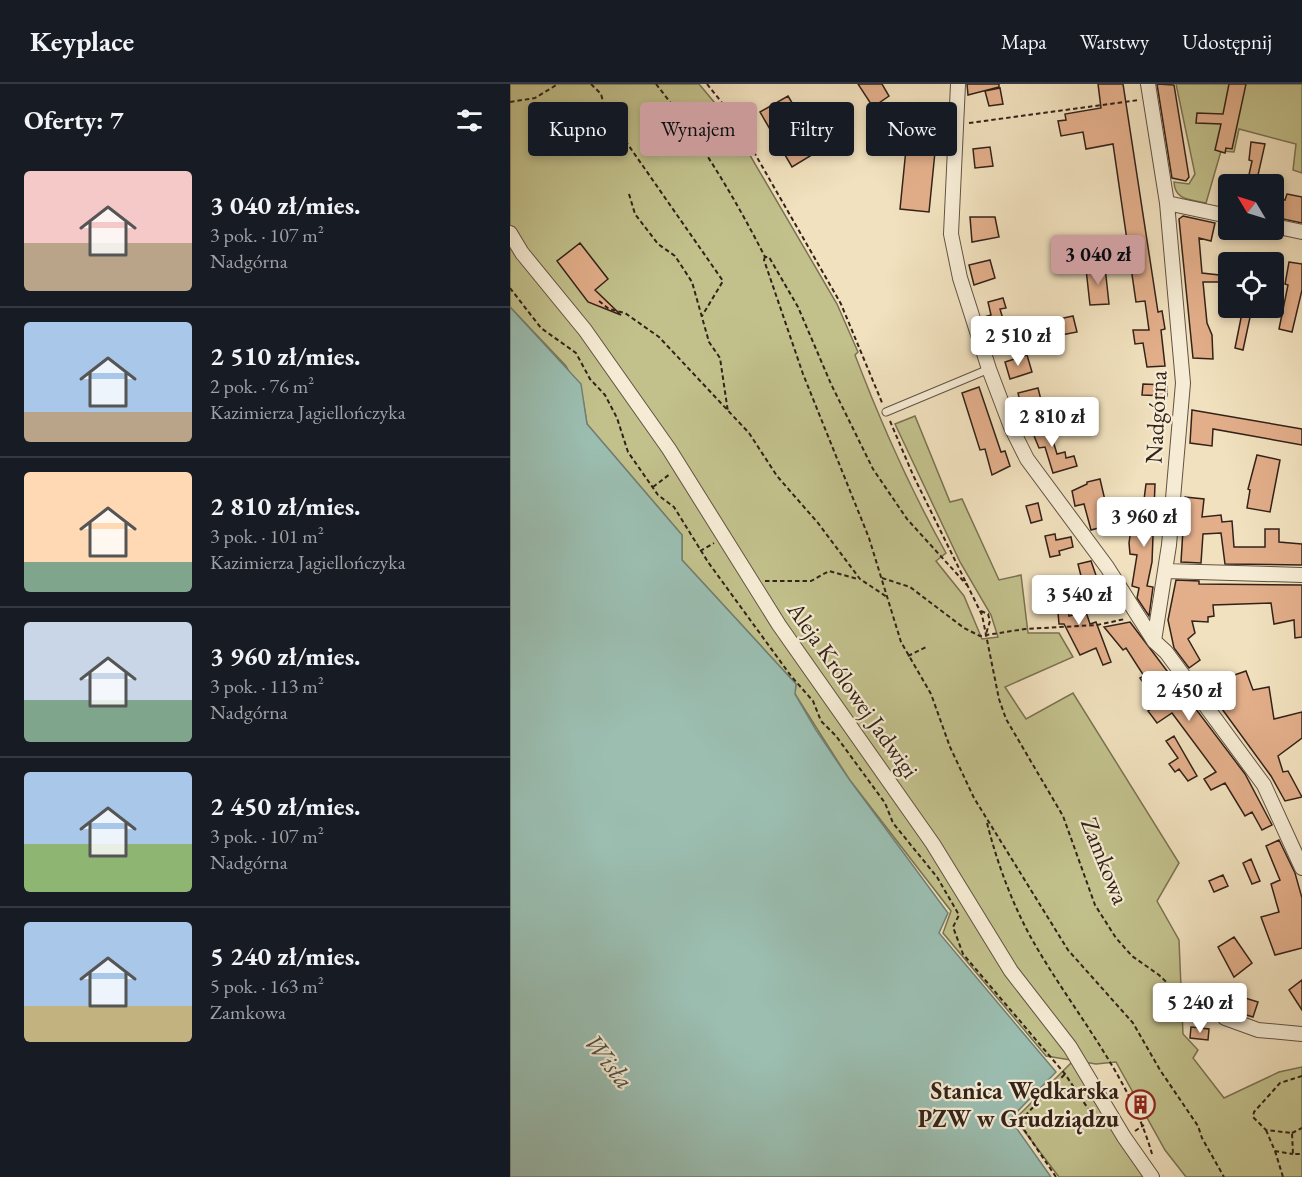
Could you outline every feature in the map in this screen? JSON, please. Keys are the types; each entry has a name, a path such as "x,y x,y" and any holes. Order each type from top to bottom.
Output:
{"street":[{"path":"958,84 951,234 960,278 989,369 1011,427 1027,459 1107,567 1152,642 1166,652 1230,746 1271,786 1299,853 1302,868"},
{"name":"Nadgórna","path":"1148,84 1167,203 1183,383 1166,571 1152,642"},
{"path":"1167,203 1218,214"},
{"path":"1284,228 1302,232"},
{"name":"Aleja Królowej Jadwigi","path":"510,233 522,253 585,330 680,467 751,581 933,844 1011,971 1070,1047 1124,1137 1152,1177"},
{"path":"1166,571 1302,575"},
{"path":"1225,1018 1258,1030 1302,1034"}],"lane":[{"path":"886,412 989,369"}],"path":[{"path":"510,102 535,98 558,84"},
{"path":"591,84 601,94 606,113 723,281 702,316"},
{"path":"656,84 680,114 798,307 854,433 889,495 946,564 968,586"},
{"path":"707,84 735,119 841,304 913,475 980,611 986,634"},
{"path":"968,123 1150,99"},
{"path":"629,194 635,214 641,223 658,244 675,256 692,282 709,342 720,358 728,411"},
{"path":"765,256 764,260 803,374 869,538 886,597 908,656 931,694 950,747 986,820 1068,950 1133,1023 1160,1070 1198,1126 1202,1138 1224,1177"},
{"path":"510,288 541,328 576,353 591,379 605,395 617,418 628,452 653,487 674,507 700,551 791,676 813,701 821,721 837,736 885,803 893,823 936,877 959,915 953,927 963,954 1065,1074 1091,1113 1104,1127"},
{"path":"599,302 609,309 625,313 659,337 749,433 777,476 818,523 860,579 886,597"},
{"path":"653,487 680,467"},
{"path":"700,551 724,538"},
{"path":"751,581 811,581 829,571 860,579"},
{"path":"881,578 910,587 964,628 980,636 1025,629 1097,625 1128,618"},
{"path":"980,611 986,611 990,621 986,634"},
{"name":"Zamkowa","path":"986,634 999,699 1006,719 1063,816 1095,905 1116,938 1132,956 1158,975 1184,999 1225,1018"},
{"path":"908,656 926,647"},
{"path":"986,820 999,870 1030,936 1113,1069 1143,1125 1152,1156"},
{"path":"1056,1177 1019,1122 1065,1074"},
{"path":"1283,1177 1266,1130 1253,1117 1254,1112 1280,1083 1302,1076"},
{"path":"1136,1130 1143,1125"},
{"path":"1266,1130 1292,1133 1302,1128"},
{"path":"1292,1133 1293,1154"},
{"path":"1275,1151 1302,1154"}],"shaded area":[{"path":"510,84 699,84 714,102 640,102 640,156 750,156 837,304 858,352 855,355 886,431 908,480 946,553 936,561 964,596 982,639 998,637 991,615 960,562 895,424 915,416 950,502 962,499 999,580 1021,575 1028,633 1059,633 1073,657 1005,687 1026,719 1073,693 1179,863 1157,901 1179,940 1183,1034 1198,1050 1193,1058 1224,1098 1279,1072 1302,1067 1302,1177 1186,1177 1165,1150 1116,1062 1096,1064 1046,1056 943,933 951,911 849,779 795,694 796,684 682,560 682,535 587,424 583,400 566,366 510,307"},
{"path":"1176,84 1302,84 1302,173 1293,170 1296,144 1239,129 1234,152 1221,151 1206,203 1180,196 1174,182 1189,184 1195,174"},
{"path":"1072,1062 1148,1177 1059,1177 1015,1119"}],"water":[{"name":"Wisła","path":"510,307 581,384 587,424 682,535 682,560 796,684 795,694 816,730 849,779 948,913 939,933 1056,1072 1010,1119 1051,1177 510,1177"}],"building":[{"path":"858,84 882,84 889,96 880,102 870,102"},
{"path":"967,84 999,84 999,87 968,95"},
{"path":"1098,84 1123,84 1158,312 1162,311 1165,329 1161,330 1165,366 1147,367 1143,343 1135,344 1133,330 1149,330 1145,301 1136,302 1113,144 1086,149 1083,132 1061,136 1058,121 1066,120 1065,114 1101,108"},
{"path":"1157,84 1174,85 1189,177 1186,181 1172,178"},
{"path":"1229,84 1246,84 1232,149 1226,148 1225,153 1215,150 1221,124 1196,123 1197,113 1223,114"},
{"path":"1000,88 1003,104 989,106 985,91"},
{"path":"788,96 792,102 778,102"},
{"path":"769,107 769,127 760,112"},
{"path":"1251,142 1265,144 1258,174 1249,174 1252,161 1249,160"},
{"path":"990,147 993,166 975,168 973,149"},
{"path":"786,156 810,156 792,167"},
{"path":"905,156 935,156 929,212 900,209"},
{"path":"1287,194 1302,197 1302,223 1284,219"},
{"path":"1183,216 1215,223 1211,241 1199,238 1202,273 1218,275 1218,282 1203,282 1207,323 1212,335 1213,359 1193,358 1179,219"},
{"path":"970,217 995,217 999,237 972,242"},
{"path":"580,243 608,279 595,290 621,315 588,302 557,261"},
{"path":"990,260 995,278 974,285 969,265"},
{"path":"1289,262 1302,264 1302,290 1292,332 1279,329 1281,318 1284,318 1288,285 1285,284"},
{"path":"1105,267 1109,304 1090,305 1086,269"},
{"path":"1003,298 1006,308 1000,309 1006,329 989,334 984,317 991,315 988,302"},
{"path":"1073,316 1077,332 1061,335 1059,319"},
{"path":"1241,318 1250,318 1243,350 1235,348"},
{"path":"1027,355 1032,372 1010,379 1005,362"},
{"path":"1143,384 1167,385 1167,396 1142,395"},
{"path":"979,387 1001,452 1005,451 1010,466 992,475 985,449 980,450 962,393"},
{"path":"1038,388 1042,404 1022,410 1018,393"},
{"path":"1192,410 1302,429 1302,445 1213,429 1212,446 1190,443"},
{"path":"1047,421 1057,454 1065,452 1066,458 1074,456 1077,466 1053,473 1045,447 1039,448 1030,426"},
{"path":"1257,455 1280,460 1270,512 1247,508 1250,490 1248,489"},
{"path":"1100,479 1107,509 1101,510 1106,526 1091,530 1084,504 1075,506 1072,491 1087,482"},
{"path":"1146,484 1155,484 1152,562 1147,586 1153,587 1149,616 1137,598 1139,588 1132,586 1137,555 1130,554 1129,543 1132,522 1141,523"},
{"path":"1185,497 1204,499 1202,517 1221,515 1222,522 1232,521 1234,547 1265,547 1265,529 1279,529 1279,542 1302,544 1302,565 1225,564 1221,533 1203,534 1201,563 1181,562"},
{"path":"1038,503 1042,520 1031,523 1026,506"},
{"path":"1055,534 1056,540 1071,537 1073,547 1059,551 1060,555 1050,557 1045,536"},
{"path":"1091,561 1099,584 1084,588 1078,564"},
{"path":"1176,580 1199,581 1199,584 1302,585 1302,637 1295,638 1294,620 1274,624 1271,603 1213,605 1214,616 1208,617 1208,622 1192,621 1195,633 1188,639 1200,660 1189,668 1174,648 1168,620"},
{"path":"1066,586 1069,616 1086,612 1090,624 1096,622 1111,662 1103,665 1096,648 1080,655 1064,624 1059,624 1057,601 1049,601 1048,587"},
{"path":"1130,622 1245,774 1272,825 1262,830 1252,812 1245,816 1225,783 1211,790 1204,779 1216,772 1172,713 1157,723 1148,711 1158,704 1140,678 1144,676 1126,648 1123,650 1104,627"},
{"path":"1246,671 1253,690 1269,687 1274,719 1302,712 1302,738 1278,756 1283,772 1288,771 1302,797 1285,801 1271,776 1214,698 1222,697 1217,681"},
{"path":"1174,736 1197,776 1188,781 1179,769 1175,772 1169,764 1178,758 1166,741"},
{"path":"1279,840 1295,873 1302,898 1302,948 1275,955 1261,917 1279,912 1271,884 1280,880 1266,846"},
{"path":"1251,859 1260,881 1252,884 1243,863"},
{"path":"1223,875 1228,886 1214,892 1209,881"},
{"path":"1234,937 1252,963 1234,977 1218,947"},
{"path":"1302,980 1302,1010 1289,990"},
{"path":"1245,998 1258,1002 1253,1017 1240,1013"},
{"path":"1191,1027 1209,1029 1208,1040 1190,1038"}],"place":[{"name":"Stanica Wędkarska PZW w Grudziądzu","path":"1140,1105"}]}
